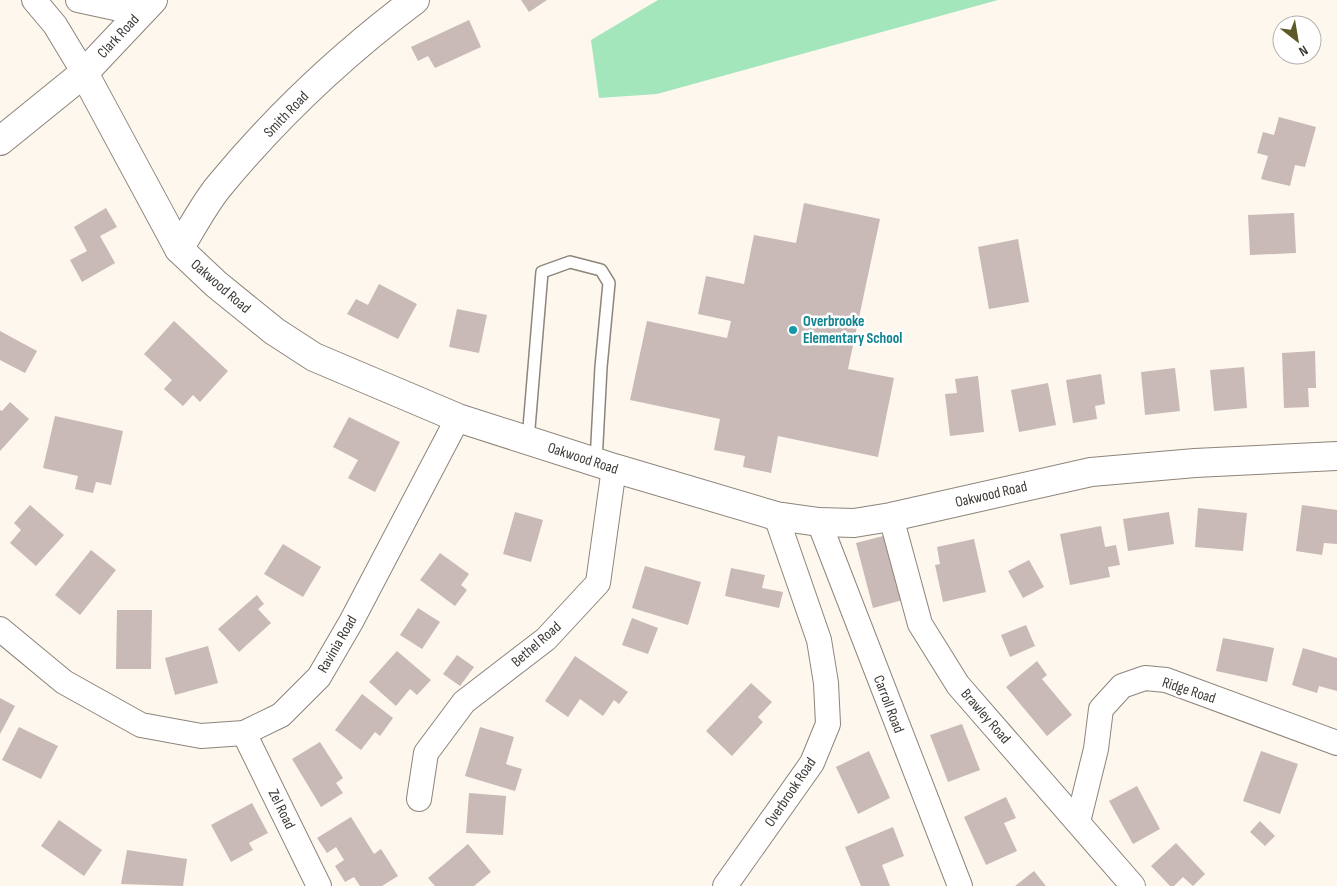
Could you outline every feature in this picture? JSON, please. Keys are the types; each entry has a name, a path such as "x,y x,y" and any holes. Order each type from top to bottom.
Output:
{"main road":[{"name":"Smith Road","path":"179,249 218,186 295,102 380,26 415,0"},
{"name":"Clark Road","path":"84,73 145,7"},
{"path":"0,141 84,73"},
{"name":"Oakwood Road","path":"84,73 179,249 216,284 267,325 314,357 458,418 605,465 776,516 819,522 854,523 891,517 1091,472 1195,462 1337,456"}],"street":[{"path":"34,0 55,25 84,73"},
{"path":"78,0 145,7"},
{"name":"Ravinia Road","path":"0,630 64,682 141,724 201,736 244,733 281,715 319,677 351,622 458,418"},
{"name":"Bethel Road","path":"419,799 426,753 464,702 546,639 598,583 605,465"},
{"name":"Overbrook Road","path":"725,886 812,763 828,724 826,683 819,640 776,516"},
{"name":"Brawley Road","path":"891,517 920,624 958,685 1133,886"},
{"name":"Carroll Road","path":"819,522 960,886"},
{"name":"Ridge Road","path":"1078,822 1096,749 1101,709 1122,686 1145,678 1166,680 1337,743"},
{"name":"Zel Road","path":"244,733 319,886"}],"lane":[{"path":"528,440 542,272 570,262 601,270 609,283 601,367 605,465"}],"green space":[{"path":"658,0 998,0 657,94 599,98 591,40"}],"building":[{"path":"521,0 547,0 529,12"},
{"path":"469,20 481,47 435,68 428,56 418,61 411,47"},
{"path":"1279,117 1316,127 1305,167 1295,165 1290,186 1261,179 1268,156 1257,153 1263,132 1274,135"},
{"name":"Overbrooke Elementary School","path":"804,203 880,219 848,369 894,378 878,457 778,436 771,473 743,467 745,456 714,450 720,419 630,400 647,321 727,338 731,321 698,314 706,276 744,284 754,235 796,243"},
{"path":"106,208 117,227 100,236 115,263 82,282 70,260 87,251 74,227"},
{"path":"1294,213 1296,253 1250,255 1248,215"},
{"path":"1018,239 1029,302 989,309 978,247"},
{"path":"379,284 417,304 398,339 347,314 356,299 368,305"},
{"path":"457,309 487,315 479,353 449,347"},
{"path":"174,321 228,371 200,402 193,395 183,406 164,389 172,380 144,354"},
{"path":"0,331 37,351 25,373 0,360"},
{"path":"1315,351 1316,388 1308,388 1309,407 1284,408 1282,353"},
{"path":"1244,367 1247,408 1214,411 1210,370"},
{"path":"1175,368 1180,411 1145,415 1141,372"},
{"path":"1101,374 1105,404 1095,406 1097,419 1073,423 1066,380"},
{"path":"978,376 984,432 950,436 945,394 957,393 955,379"},
{"path":"1048,383 1056,425 1019,432 1011,390"},
{"path":"10,402 29,419 0,451 0,410 2,411"},
{"path":"55,416 123,431 111,485 96,482 93,493 75,489 78,476 43,468"},
{"path":"349,417 400,442 375,492 348,478 358,460 333,447"},
{"path":"30,505 64,535 36,566 10,543 21,530 14,523"},
{"path":"1302,505 1337,510 1337,544 1324,543 1322,555 1296,551"},
{"path":"1198,508 1247,513 1243,551 1195,547"},
{"path":"515,512 543,520 531,562 503,554"},
{"path":"1169,512 1174,544 1128,551 1123,519"},
{"path":"1101,526 1105,547 1116,545 1120,565 1108,567 1110,577 1070,585 1060,534"},
{"path":"887,535 903,600 873,608 856,543"},
{"path":"974,539 986,592 943,602 935,565 940,564 937,547"},
{"path":"283,544 321,567 303,597 264,574"},
{"path":"91,550 116,570 80,615 55,595"},
{"path":"440,553 469,574 461,585 467,590 455,606 420,580"},
{"path":"1029,560 1044,587 1023,598 1008,571"},
{"path":"645,566 701,582 688,625 632,608"},
{"path":"731,568 765,575 762,588 783,592 779,608 725,596"},
{"path":"257,595 264,604 258,609 271,623 239,652 218,629"},
{"path":"418,608 440,622 422,649 400,635"},
{"path":"117,610 152,610 151,669 116,669"},
{"path":"632,618 658,628 648,654 622,645"},
{"path":"1026,625 1035,646 1010,657 1001,635"},
{"path":"1223,638 1274,648 1267,682 1216,671"},
{"path":"208,646 218,683 175,695 165,658"},
{"path":"1303,648 1337,658 1337,691 1319,686 1317,693 1292,685"},
{"path":"397,651 431,680 417,695 410,689 396,706 369,682"},
{"path":"457,655 474,667 460,686 443,674"},
{"path":"575,656 628,692 619,704 614,700 603,716 580,699 568,717 545,701"},
{"path":"1037,661 1047,675 1042,679 1072,715 1047,736 1006,687"},
{"path":"751,683 772,702 758,717 763,722 732,756 706,731"},
{"path":"362,694 393,718 380,736 375,732 361,750 335,730"},
{"path":"0,698 15,706 0,734"},
{"path":"962,724 980,770 948,782 930,735"},
{"path":"19,727 58,746 41,779 2,760"},
{"path":"480,727 514,737 506,764 522,769 515,791 465,776"},
{"path":"320,742 343,778 336,783 343,793 321,807 292,759"},
{"path":"869,751 890,798 858,814 836,767"},
{"path":"1261,751 1298,764 1280,814 1243,801"},
{"path":"1137,786 1160,829 1133,844 1109,801"},
{"path":"469,793 506,796 503,835 466,833"},
{"path":"1006,797 1016,818 1004,823 1017,851 986,865 964,817"},
{"path":"252,803 268,833 249,843 253,850 231,862 211,825"},
{"path":"351,817 374,854 381,849 398,876 382,886 360,886 354,877 345,882 335,866 344,860 336,847 327,853 317,838"},
{"path":"59,820 102,850 84,876 41,846"},
{"path":"1260,821 1275,836 1265,846 1250,832"},
{"path":"893,827 904,856 882,865 890,886 861,886 845,847"},
{"path":"1176,843 1205,874 1193,886 1183,877 1174,886 1170,886 1151,866"},
{"path":"468,844 491,872 474,886 435,886 428,878"},
{"path":"127,850 187,859 183,886 121,884"},
{"path":"1034,871 1046,886 1015,886"}],"place":[{"name":"Overbrooke Elementary School","path":"793,330"}]}
